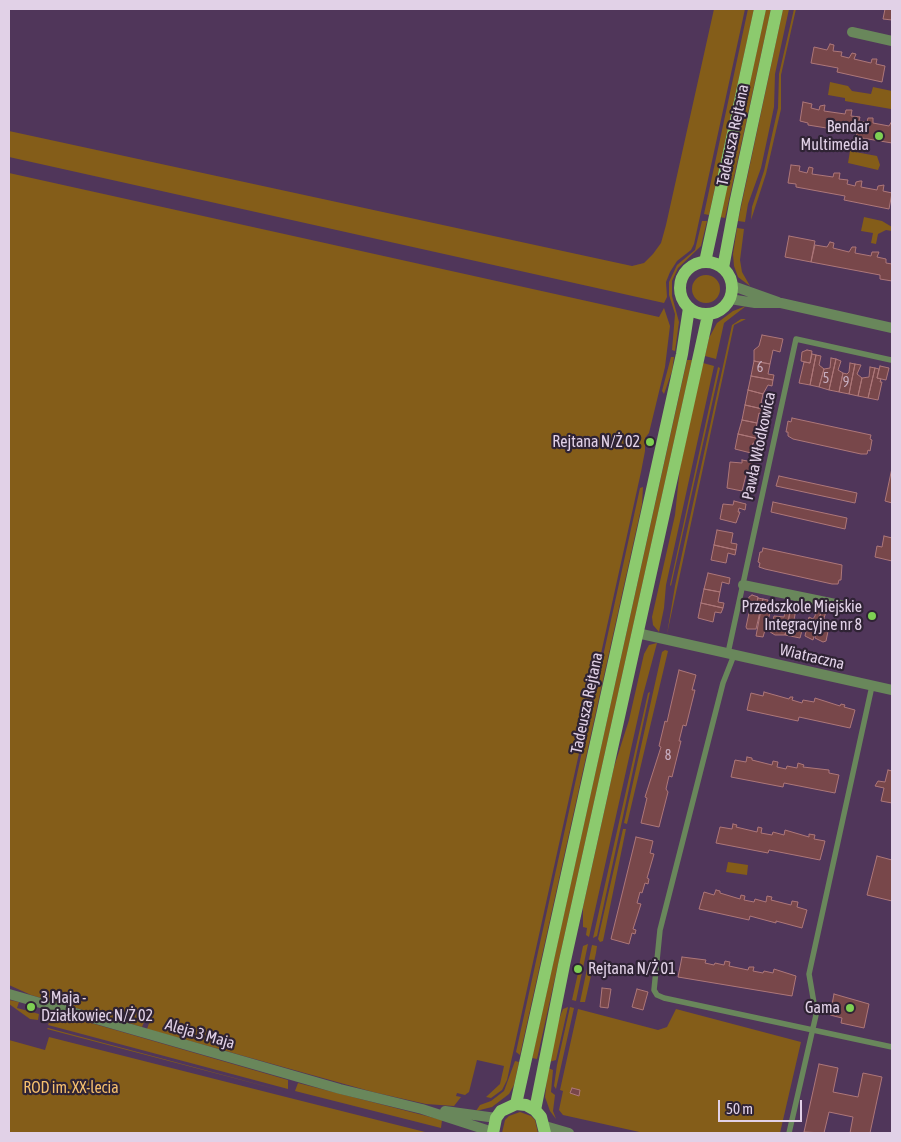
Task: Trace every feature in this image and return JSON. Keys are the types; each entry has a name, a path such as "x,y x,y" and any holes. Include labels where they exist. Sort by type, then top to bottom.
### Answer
{"main road":[{"name":"Tadeusza Rejtana","path":"705,262 760,9"},
{"name":"Tadeusza Rejtana","path":"723,268 777,9"},
{"path":"705,262 715,263 723,268 733,286 730,299 717,312 708,315 698,314 689,308 682,300 679,290 686,270 694,264 705,262"},
{"name":"Tadeusza Rejtana","path":"516,1104 682,354 689,308"},
{"name":"Tadeusza Rejtana","path":"535,1110 552,1018 708,315"},
{"path":"493,1133 496,1118 508,1106 516,1104 526,1105 535,1110 541,1117 545,1130"}],"street":[{"path":"852,32 892,40"},
{"path":"733,286 782,303 892,328"},
{"path":"730,299 755,303 782,303"},
{"path":"743,585 850,607"},
{"name":"Wiatraczna","path":"637,633 892,690"},
{"name":"Aleja 3 Maja","path":"9,994 384,1101 422,1109"},
{"path":"422,1109 496,1118"},
{"path":"422,1109 493,1133"},
{"path":"545,1130 569,1133"}],"lane":[{"name":"Pawła Włodkowica","path":"813,1030 658,996 654,990 660,930 731,654 743,585 796,339 891,360"},
{"path":"789,1133 813,1030 816,1009 809,974 872,686"},
{"path":"813,1030 892,1047"}],"green space":[{"path":"714,9 745,9 694,244 691,250 677,261 670,272 666,282 667,297 664,303 9,157 9,131 632,266 644,263 661,243"},
{"path":"748,9 754,9 709,215 704,214"},
{"path":"766,9 771,9 725,218 720,217"},
{"path":"783,9 789,9 775,74 774,107 761,168 748,204 745,222 738,221"},
{"path":"794,9 796,9 781,75 781,109 766,174 751,220 752,207 764,171 778,108 779,74"},
{"path":"830,82 848,86 852,91 871,94 873,87 892,91 891,109 845,101 845,98 828,95"},
{"path":"850,151 877,156 880,165 878,170 848,163"},
{"path":"9,173 659,317 664,308 670,326 665,367 649,433 645,438 645,451 641,472 507,1080 502,1090 491,1098 486,1097 500,1084 504,1066 477,1060 469,1092 465,1095 457,1093 456,1096 461,1097 454,1106 426,1104 373,1092 147,1029 153,1012 149,1010 142,1027 31,995 9,985"},
{"path":"864,217 882,221 892,227 892,231 886,230 878,234 876,244 871,243 873,233 861,231"},
{"path":"702,221 707,221 701,246 678,268 672,281 672,296 679,322 675,351 672,350 675,314 669,295 669,282 677,265 695,250"},
{"path":"737,228 744,229 740,260 742,272 750,286 738,277 734,266 733,254"},
{"path":"706,275 716,279 720,289 716,299 706,303 696,299 692,289 696,279"},
{"path":"746,306 724,323 716,359 705,356 709,338 717,323 733,311"},
{"path":"741,319 746,319 734,325 667,634 675,586 732,325"},
{"path":"671,357 674,357 672,371 664,394 662,391"},
{"path":"687,360 692,360 537,1059 532,1058"},
{"path":"703,363 714,366 666,585 659,632 653,625 652,617 675,515 680,467"},
{"path":"718,367 720,368 671,586 670,585"},
{"path":"643,487 642,504 520,1055 516,1052 640,488"},
{"path":"657,643 643,695 589,937 586,935 587,928 583,927 583,907 614,767 629,720 644,654 649,645"},
{"path":"668,651 627,824 624,823 662,652"},
{"path":"650,692 597,936 593,938 648,693"},
{"path":"623,829 626,829 603,941 600,942 598,939"},
{"path":"728,862 748,865 747,875 726,872"},
{"path":"588,944 576,1001 572,1000 578,973 581,974 583,966 579,966 583,946"},
{"path":"592,945 597,946 596,953 585,1002 580,1002"},
{"path":"9,1000 19,1002 17,1008 39,1014 38,1020 30,1019 9,1004"},
{"path":"568,1007 556,1060 549,1062 556,1027 563,1009"},
{"path":"570,1007 574,1008 556,1089 554,1086 557,1065"},
{"path":"578,1009 658,1030 667,1027 676,1009 801,1042 780,1133 644,1133 563,1115 559,1110 563,1091 560,1090"},
{"path":"53,1012 288,1080 288,1089 48,1025"},
{"path":"48,1028 287,1092 47,1029"},
{"name":"ROD im. XX-lecia","path":"49,1037 429,1133 9,1133 9,1040 45,1050"},
{"path":"515,1061 519,1062 514,1085 509,1094 492,1107 476,1111 480,1105 491,1101 504,1091"},
{"path":"548,1068 553,1070 551,1092 555,1095 553,1111 556,1119 550,1111 545,1097"},
{"path":"298,1083 442,1120 441,1128 295,1091"},
{"path":"520,1112 531,1116 535,1120 538,1133 502,1133 505,1120 509,1116"}],"building":[{"path":"885,9 892,9 892,20 883,19"},
{"path":"830,44 834,45 833,51 842,52 841,56 849,58 852,53 856,54 854,59 871,63 872,59 877,59 876,64 885,66 882,82 837,72 838,68 811,63 814,47 827,50"},
{"path":"803,102 812,104 811,108 819,110 820,106 825,105 824,111 845,114 846,110 852,110 851,116 860,117 859,121 867,122 868,118 873,118 873,123 889,126 892,121 892,143 856,137 857,133 808,125 808,123 800,121"},
{"path":"791,165 800,166 799,171 807,173 809,167 813,168 812,174 833,177 834,173 840,173 839,179 848,180 847,184 855,186 856,182 860,181 862,181 861,187 877,190 878,186 884,185 883,191 892,193 889,209 844,200 845,196 796,187 796,184 788,183"},
{"path":"789,236 815,241 811,262 785,257"},
{"path":"830,242 834,243 833,248 849,252 852,247 856,247 855,253 871,256 872,252 879,252 877,257 886,259 886,263 892,264 892,281 880,279 880,275 811,262 815,245 827,247"},
{"path":"762,335 783,339 780,352 773,350 770,364 754,361 754,350 759,346"},
{"path":"812,351 810,363 801,361 802,352"},
{"path":"812,354 816,355 810,385 799,383 804,362 810,363"},
{"path":"816,355 821,356 819,365 824,369 819,387 810,385"},
{"path":"831,358 836,359 829,390 819,387 824,369 830,368"},
{"path":"836,359 841,361 838,370 843,373 839,392 829,390"},
{"path":"754,361 770,364 768,374 774,375 773,380 751,376"},
{"path":"850,363 855,364 849,394 839,392 843,373 847,374 849,372"},
{"path":"855,364 861,365 857,374 862,378 858,396 849,394"},
{"path":"880,366 889,368 886,380 877,378"},
{"path":"870,367 875,368 868,398 858,396 862,378 869,377"},
{"path":"875,368 879,369 877,378 881,379 880,382 882,382 878,400 868,398"},
{"path":"751,376 773,380 772,386 768,385 763,394 748,390"},
{"path":"748,390 763,394 761,403 768,405 767,410 745,405"},
{"path":"745,405 767,410 765,415 759,413 757,423 742,420"},
{"path":"792,418 871,435 870,451 868,450 867,454 861,454 793,439 786,432 788,421 791,422"},
{"path":"742,420 757,423 755,432 761,434 760,439 738,434"},
{"path":"738,434 760,439 759,444 753,443 751,453 735,449"},
{"path":"742,460 753,462 751,472 747,471 742,491 727,488 730,462 742,463"},
{"path":"892,468 892,503 885,501"},
{"path":"779,476 857,493 855,503 776,486"},
{"path":"734,501 746,504 745,510 739,508 738,512 740,512 736,523 720,519 723,504 733,505"},
{"path":"773,502 847,518 845,529 771,512"},
{"path":"717,530 733,533 731,543 737,544 736,550 714,545"},
{"path":"884,536 892,538 892,561 875,557 877,546 882,547"},
{"path":"714,545 736,550 735,555 728,553 726,563 711,560"},
{"path":"763,548 842,565 841,580 839,580 838,584 832,584 759,567 760,552 762,552"},
{"path":"708,573 730,578 729,584 722,582 720,592 704,589"},
{"path":"704,589 720,592 718,602 724,603 723,608 701,603"},
{"path":"752,595 758,597 756,607 753,609 747,605 749,597"},
{"path":"758,598 763,599 756,629 747,629 750,608 756,607"},
{"path":"763,599 768,600 765,609 770,613 763,637 756,636"},
{"path":"701,603 723,608 721,613 715,612 713,622 698,618"},
{"path":"786,607 791,608 785,635 775,635 770,632 774,616 784,617"},
{"path":"817,607 822,608 813,640 805,636 809,617 813,619"},
{"path":"791,608 796,609 794,620 804,623 800,638 785,635"},
{"path":"822,608 827,609 825,621 830,622 826,641 823,642 815,638"},
{"path":"679,670 696,675 692,690 695,690 686,726 683,725 672,777 669,776 666,789 668,792 659,827 641,823 647,798 645,797 661,747 659,746 665,721 667,722"},
{"path":"764,692 789,699 793,697 792,700 802,703 803,700 814,702 815,698 840,706 841,704 845,705 844,707 855,710 850,728 799,717 798,721 747,710 751,693 763,696"},
{"path":"747,757 772,765 773,761 778,762 777,767 786,769 787,766 797,768 798,763 804,765 803,767 829,770 829,773 839,775 835,793 784,783 783,787 731,777 735,760 746,762"},
{"path":"888,770 892,771 892,803 881,801 884,788 875,786 878,781 885,782"},
{"path":"733,824 737,825 736,827 757,832 758,827 762,828 761,833 772,835 773,832 784,835 785,830 809,837 809,834 815,835 814,839 825,841 820,860 769,850 768,853 716,843 720,827 732,829"},
{"path":"636,837 653,841 650,853 654,854 647,878 649,879 648,884 645,883 642,893 640,892 637,903 641,904 633,929 636,930 635,934 632,933 629,944 611,939"},
{"path":"877,856 892,860 892,901 867,895"},
{"path":"716,890 740,899 741,895 745,896 744,900 754,902 755,899 766,902 767,896 772,897 771,900 791,905 792,901 798,902 797,907 807,910 802,928 750,916 749,920 699,909 704,892 714,895"},
{"path":"682,957 706,960 705,963 714,965 715,963 724,965 725,961 730,962 729,966 748,970 749,967 754,967 753,971 763,973 764,971 773,973 774,969 796,976 792,996 678,977"},
{"path":"602,988 611,989 608,1008 600,1007"},
{"path":"637,989 648,992 643,1010 632,1007"},
{"name":"Gama","path":"834,994 869,1004 864,1028 841,1023 842,1018 830,1015"},
{"path":"819,1064 838,1068 833,1092 858,1097 863,1073 882,1077 870,1133 850,1133 853,1117 829,1112 824,1133 804,1132"},
{"path":"572,1088 580,1090 579,1096 570,1093"}],"place":[{"name":"Bendar Multimedia","path":"879,136"},
{"name":"Rejtana N/Ż 02","path":"650,442"},
{"name":"Przedszkole Miejskie Integracyjne nr 8","path":"872,616"},
{"name":"Rejtana N/Ż 01","path":"578,969"},
{"name":"3 Maja - Działkowiec N/Ż 02","path":"31,1007"},
{"name":"Gama","path":"850,1008"}]}
